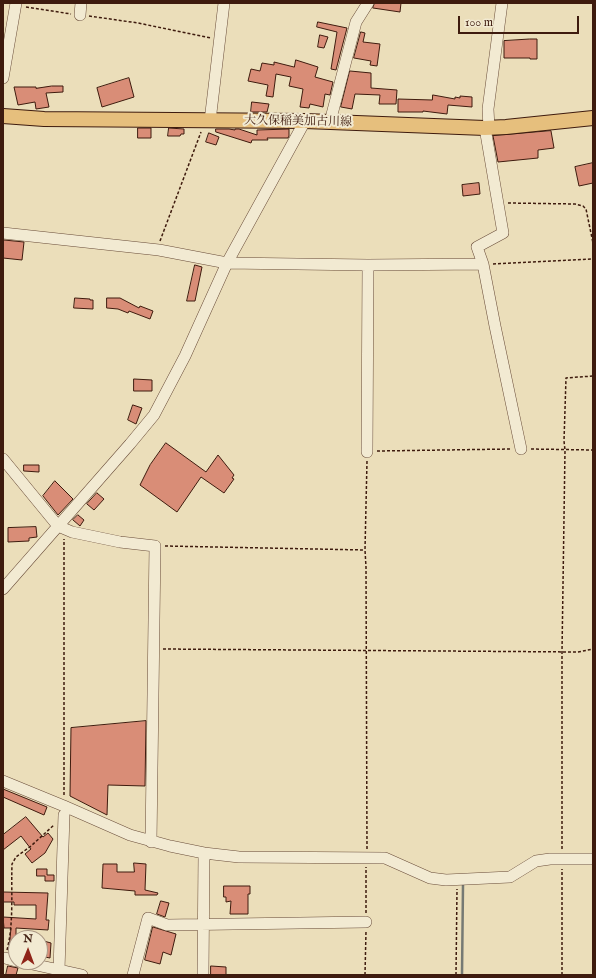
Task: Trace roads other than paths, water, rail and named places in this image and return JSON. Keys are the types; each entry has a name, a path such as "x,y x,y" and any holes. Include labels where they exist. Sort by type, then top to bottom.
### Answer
{"main road":[{"name":"大久保稲美加古川線","path":"3,116 44,119 305,121 487,128 593,118"}],"street":[{"path":"80,15 82,3"},
{"path":"206,120 220,39 224,3"},
{"path":"330,122 356,22 368,3"},
{"path":"502,3 488,109 487,128 497,202 503,233 477,247 483,264 521,449"},
{"path":"3,78 16,4"},
{"path":"3,589 61,527 154,415 185,356 227,263 305,121"},
{"path":"3,233 159,250 227,263 368,265 483,264"},
{"path":"367,452 368,265"},
{"path":"3,459 61,527 72,532 120,542 155,546 151,842"},
{"path":"3,781 64,810 130,835 151,842 204,853 239,857 384,858 430,878 457,879 510,877 536,861 562,858 593,859"},
{"path":"59,970 64,810"},
{"path":"203,975 204,853"},
{"path":"133,975 148,918 167,925 366,922"},
{"path":"48,968 82,975"}],"waterway":[{"path":"462,975 463,885"}]}
